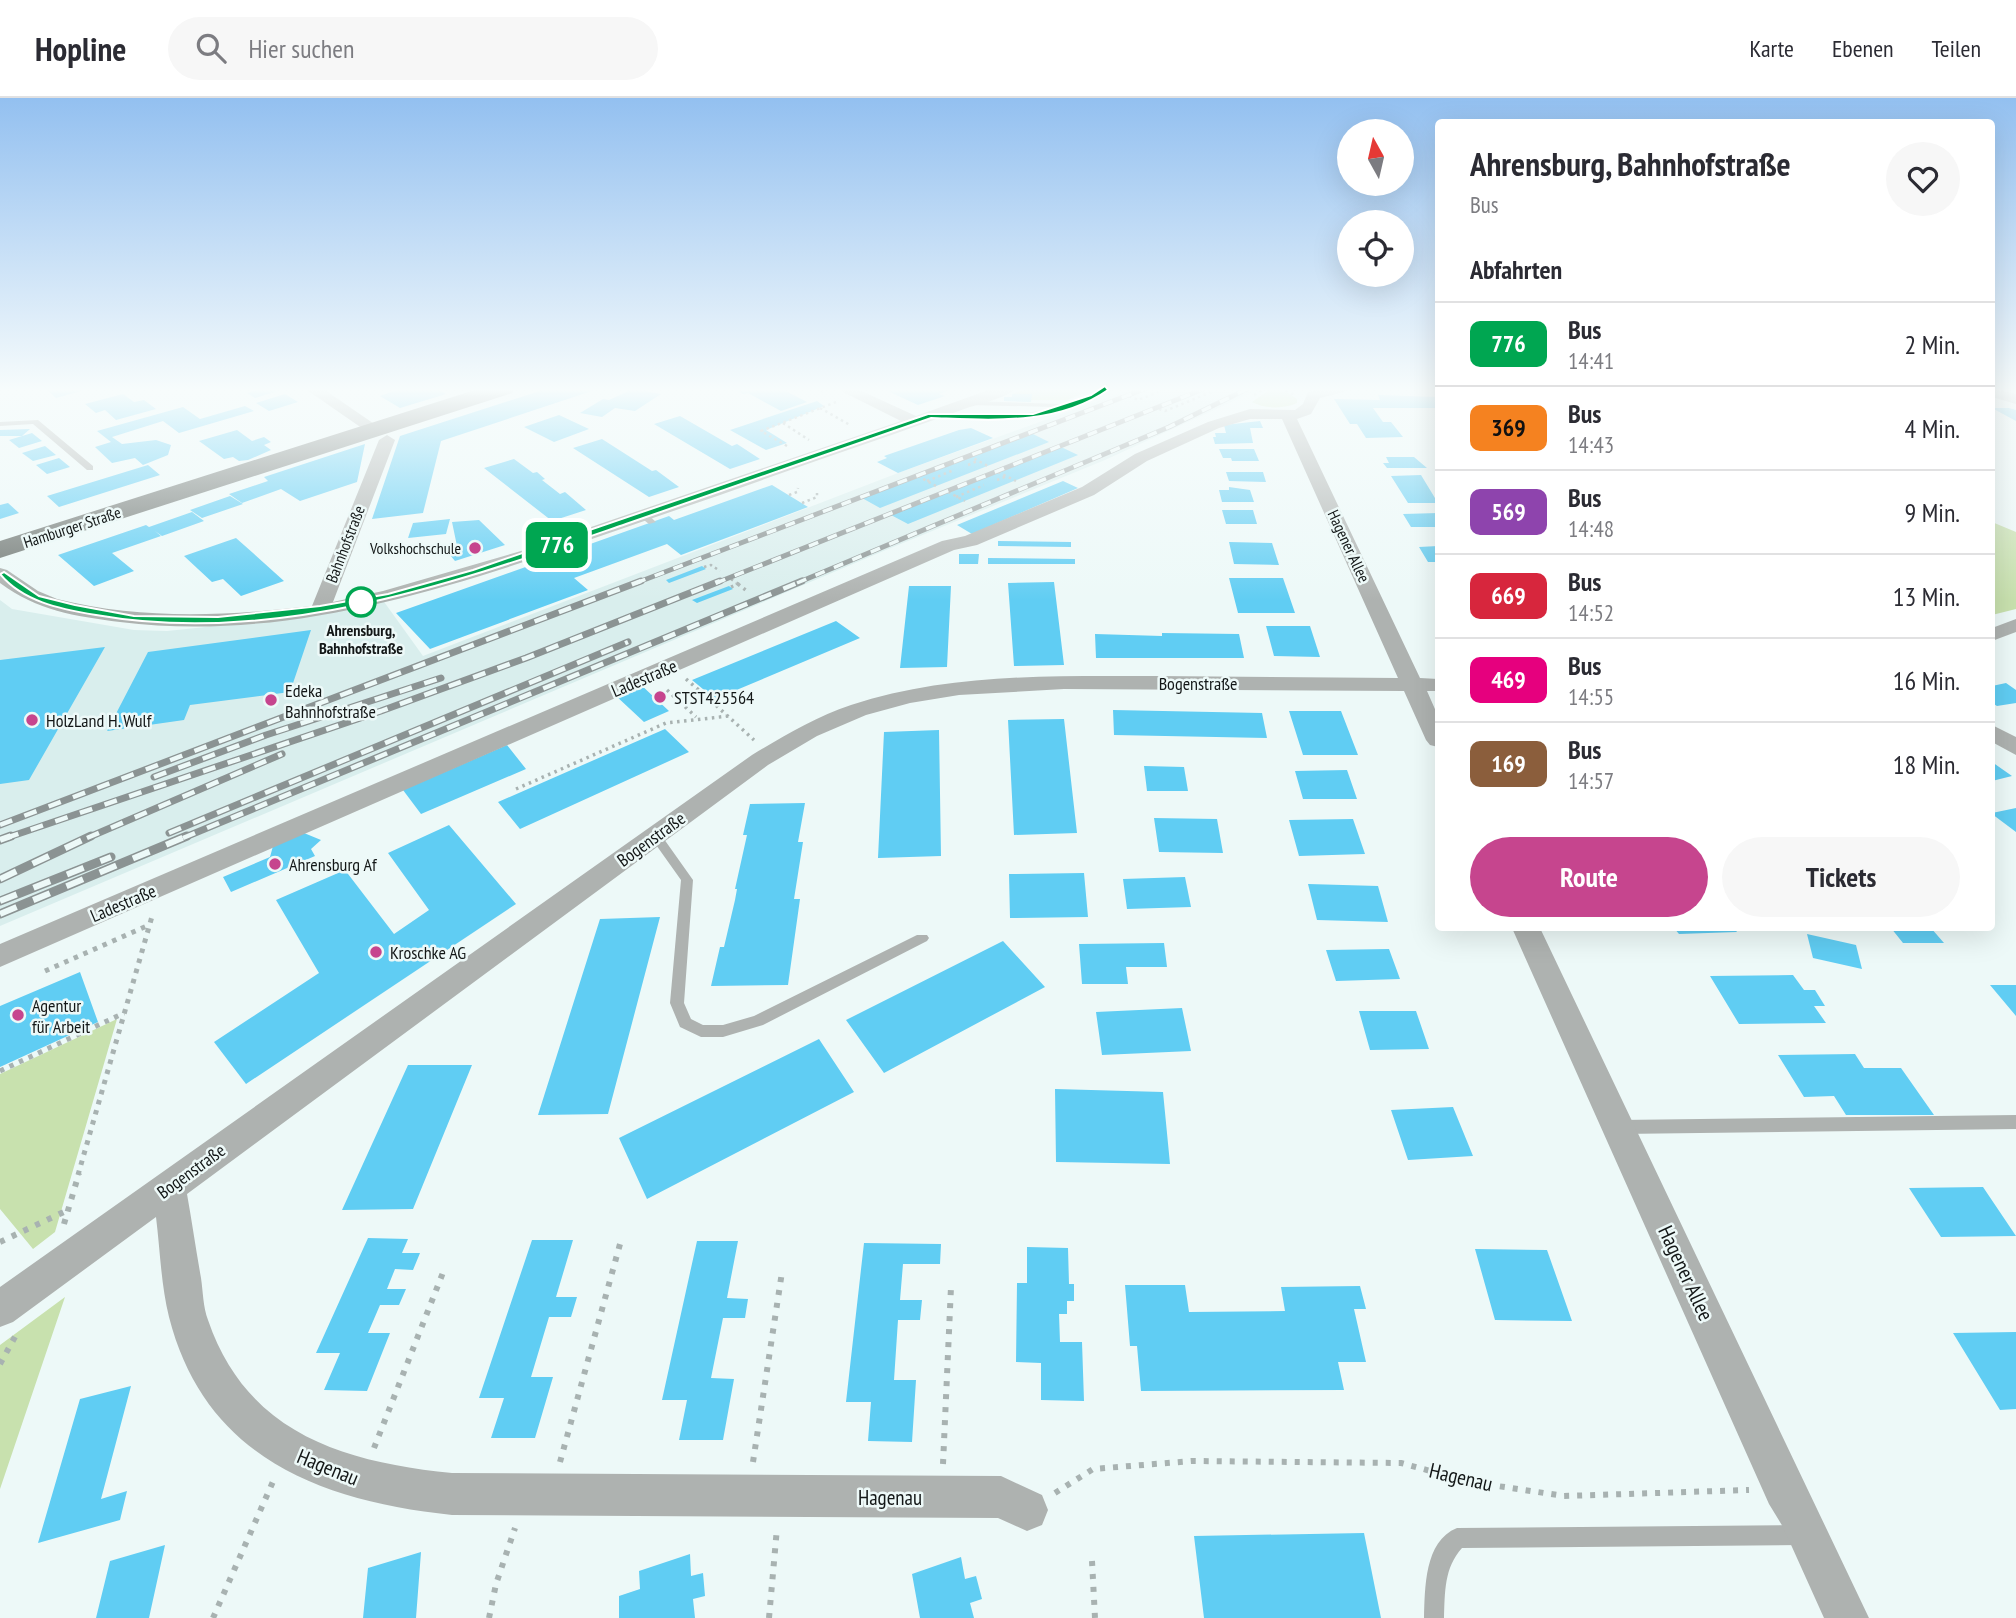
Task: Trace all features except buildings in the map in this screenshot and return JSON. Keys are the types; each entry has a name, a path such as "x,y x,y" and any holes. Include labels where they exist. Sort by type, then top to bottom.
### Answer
{"main road":[{"name":"Hamburger Straße","path":"0,550 302,459"}],"street":[{"name":"Bahnhofstraße","path":"320,610 373,459"},
{"name":"Bahnhofstraße","path":"0,574 35,598 134,619 218,620 320,610 389,596 477,572 647,519 812,459"},
{"name":"Ladestraße","path":"0,956 949,545 970,541 1088,491 1101,479 1140,459"},
{"name":"Hagener Allee","path":"1310,459 1425,684 1435,727"},
{"path":"1995,634 2016,625"},
{"name":"Bogenstraße","path":"0,1309 769,754 805,732 855,710 908,695 962,686 1018,683 1425,684"},
{"path":"1995,734 2016,748"},
{"name":"Hagener Allee","path":"1527,931 1784,1489 1809,1535 1847,1618"},
{"name":"Hagenau","path":"169,1187 188,1317 213,1376 240,1412 287,1450 318,1466 357,1480 423,1492 1001,1497 1027,1510"}],"lane":[{"path":"79,459 90,468"},
{"path":"655,835 687,880 677,1003 685,1023 701,1031 723,1031 758,1021 922,938"},
{"path":"1619,1127 2016,1122"},
{"path":"1434,1618 1436,1575 1443,1551 1457,1538 1809,1535"}],"path":[{"path":"974,459 988,466"},
{"path":"968,465 978,461"},
{"path":"927,481 954,470"},
{"path":"999,472 1016,481"},
{"path":"918,476 936,486"},
{"path":"997,480 1007,476"},
{"path":"956,497 984,485"},
{"path":"789,495 797,492 798,488"},
{"path":"948,492 965,502"},
{"path":"802,503 817,497 817,493"},
{"path":"702,559 720,572"},
{"path":"704,567 711,565"},
{"path":"731,579 747,591"},
{"path":"731,587 738,584"},
{"path":"651,675 697,718"},
{"path":"685,679 769,754"},
{"path":"679,701 709,699"},
{"path":"516,789 666,723 729,716"},
{"path":"48,1274 149,925 163,886"},
{"path":"45,971 149,925"},
{"path":"0,1071 125,1012"},
{"path":"0,1242 68,1210"},
{"path":"489,1618 496,1584 539,1494 620,1244"},
{"path":"357,1480 375,1446 444,1270"},
{"path":"769,1618 764,1496 782,1272"},
{"path":"941,1497 951,1287"},
{"path":"213,1618 287,1450"},
{"name":"Hagenau","path":"1027,1510 1093,1469 1192,1461 1401,1463 1471,1482 1564,1496 1784,1489"},
{"path":"1092,1560 1096,1618"}],"shaded area":[{"path":"937,459 1107,459 881,552 0,926 0,600 12,609 134,630 167,631 272,620 377,592 423,656"}],"green space":[{"path":"1995,523 2016,532 2016,609 1995,614"},
{"path":"117,1019 55,1232 33,1249 0,1209 0,1074"},
{"path":"65,1297 0,1489 0,1345"}],"railway":[{"path":"636,583 961,459"},
{"path":"716,583 1028,459"},
{"path":"797,583 1093,459"},
{"path":"0,825 641,581"},
{"path":"6,838 381,711 526,658 720,581"},
{"path":"183,838 802,581"},
{"path":"169,833 628,642"},
{"path":"154,777 266,735 441,678"},
{"path":"87,838 282,754"},
{"path":"0,840 11,836"},
{"path":"0,879 91,836"},
{"path":"0,914 187,836"},
{"path":"0,901 111,857"}],"bus line":[{"name":"776","path":"0,574 35,598 134,619 218,620 320,610 389,596 477,572 806,459"}],"place":[{"name":"Volkshochschule","path":"475,548"},
{"name":"Ahrensburg, Bahnhofstraße","path":"361,602"},
{"name":"STST425564","path":"660,697"},
{"name":"Edeka Bahnhofstraße","path":"271,700"},
{"name":"HolzLand H. Wulf","path":"32,720"},
{"name":"Ahrensburg Af","path":"275,864"},
{"name":"Kroschke AG","path":"376,952"},
{"name":"Agentur für Arbeit","path":"18,1015"}]}
